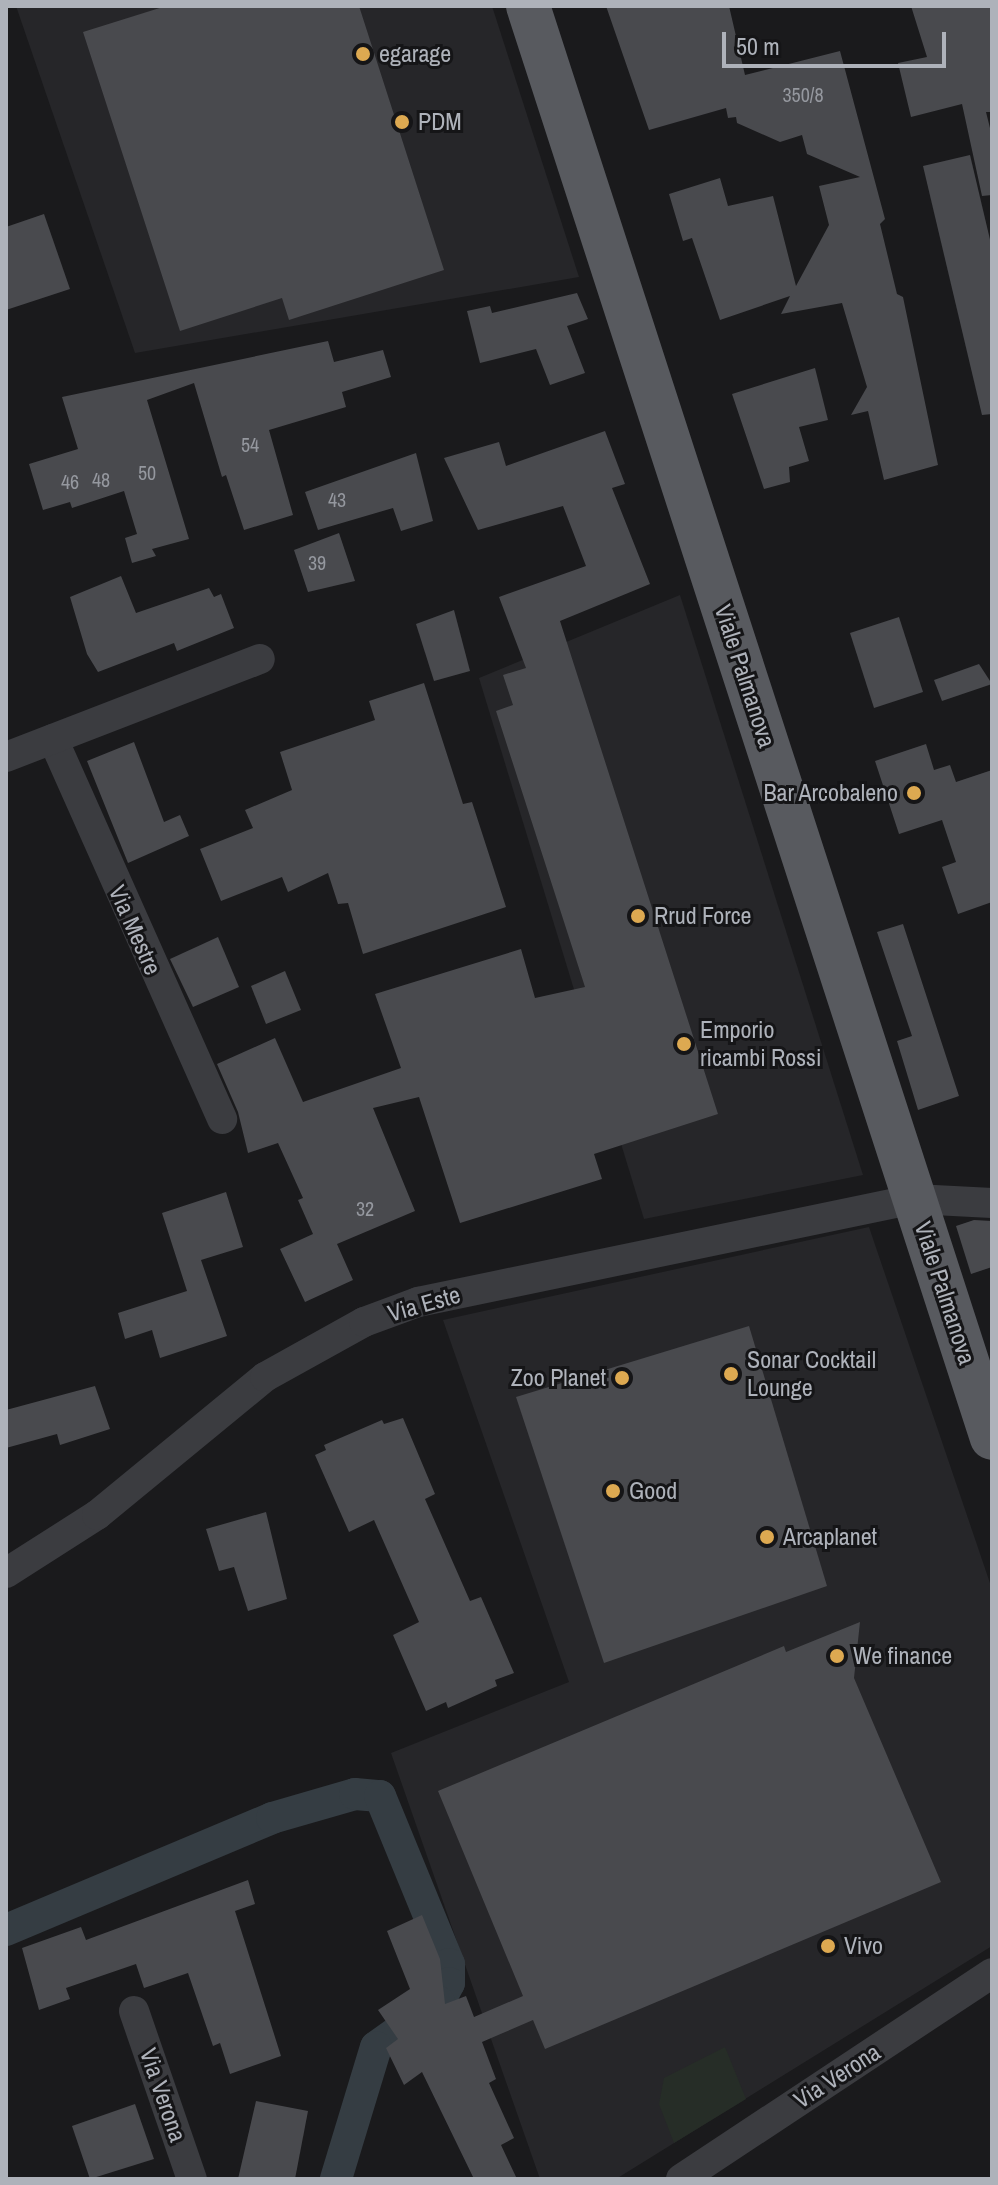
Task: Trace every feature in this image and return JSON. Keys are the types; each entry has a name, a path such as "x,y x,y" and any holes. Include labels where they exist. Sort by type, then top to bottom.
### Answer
{"main road":[{"name":"Viale Palmanova","path":"528,6 992,1438"}],"street":[{"path":"6,757 260,659"},
{"name":"Via Mestre","path":"53,739 222,1119"},
{"name":"Via Este","path":"6,1573 97,1515 265,1377 364,1322 418,1302 915,1199 992,1203"},
{"name":"Via Verona","path":"681,2179 992,1973"},
{"name":"Via Verona","path":"134,2011 192,2179"}],"shaded area":[{"path":"16,6 492,6 579,277 135,353"},
{"path":"680,595 863,1175 644,1219 479,678"},
{"path":"869,1227 992,1589 992,1946 616,2179 540,2179 391,1753 569,1682 443,1320"},
{"path":"725,2047 746,2099 674,2143 659,2104 664,2078"}],"building":[{"path":"166,6 359,6 444,270 289,320 282,298 180,331 83,32"},
{"path":"606,6 729,6 745,75 840,51 885,219 880,224 897,294 903,297 938,465 884,480 868,411 851,415 867,387 842,303 781,314 790,296 720,320 692,238 683,241 669,194 720,178 728,206 773,196 796,286 829,225 819,186 860,177 807,154 802,135 780,142 737,123 736,117 728,118 726,108 649,130"},
{"path":"911,6 992,6 992,112 986,112 992,136 992,195 982,196 962,104 911,117 898,63 927,57"},
{"path":"970,155 992,248 992,414 982,415 923,166"},
{"path":"44,214 70,289 6,310 6,227"},
{"path":"577,293 588,319 567,326 585,373 550,385 536,349 480,363 467,311 490,306 492,313"},
{"path":"328,341 334,362 383,350 391,377 342,392 346,407 269,430 293,515 244,530 226,475 222,477 194,383 147,400 189,539 152,549 156,556 132,563 125,538 137,534 124,491 72,508 70,502 43,510 29,464 78,449 62,397"},
{"path":"815,368 828,420 799,427 809,461 789,467 790,482 764,489 732,394"},
{"path":"605,431 625,484 612,488 650,584 560,621 718,1114 594,1154 602,1179 460,1223 419,1097 373,1108 415,1211 337,1244 353,1280 305,1302 280,1249 313,1234 298,1200 303,1198 278,1143 248,1153 238,1112 217,1064 275,1038 303,1102 401,1068 375,994 521,949 535,998 585,987 496,711 513,705 503,675 526,668 499,597 586,566 563,506 478,530 444,458 499,442 506,466"},
{"path":"416,453 433,521 401,531 393,508 318,530 305,492"},
{"path":"339,533 355,581 308,592 294,550"},
{"path":"121,576 136,613 209,588 214,597 221,594 234,628 177,651 174,643 98,672 87,654 70,597"},
{"path":"454,610 470,671 434,681 416,624"},
{"path":"899,617 923,692 874,708 850,633"},
{"path":"979,664 992,684 942,701 934,680"},
{"path":"424,683 463,804 472,802 506,907 363,954 348,903 338,904 328,873 288,892 282,877 221,901 200,849 253,828 245,810 292,790 280,752 375,720 369,701"},
{"path":"134,742 164,822 180,815 189,836 128,863 87,761"},
{"path":"926,744 934,770 950,765 956,782 992,770 992,902 958,914 942,867 956,862 942,820 899,834 875,761"},
{"path":"903,924 959,1096 918,1110 897,1041 912,1036 877,932"},
{"path":"218,937 239,987 193,1007 170,959"},
{"path":"285,971 301,1010 266,1024 251,986"},
{"path":"226,1192 243,1247 201,1260 227,1336 160,1358 152,1330 125,1339 118,1313 187,1291 162,1213"},
{"path":"974,1220 992,1221 992,1267 971,1274 956,1226"},
{"path":"749,1326 827,1586 604,1663 516,1397"},
{"path":"95,1386 110,1429 60,1445 57,1434 6,1448 6,1410"},
{"path":"403,1418 435,1494 425,1499 470,1601 481,1597 514,1673 495,1680 497,1686 448,1708 446,1702 426,1711 393,1635 419,1622 374,1520 349,1532 315,1455 326,1450 324,1445 382,1420 384,1424"},
{"path":"266,1512 287,1599 248,1611 234,1567 219,1571 206,1529"},
{"path":"860,1622 854,1678 941,1882 545,2049 533,2020 482,2042 496,2079 489,2083 514,2138 501,2145 517,2179 474,2179 422,2072 404,2085 386,2048 398,2039 378,2010 410,1989 387,1931 422,1915 440,1959 445,2004 466,1996 474,2017 523,1996 438,1791 784,1646 786,1652"},
{"path":"248,1880 255,1904 235,1911 281,2056 230,2074 220,2043 213,2046 188,1973 144,1988 136,1964 66,1988 70,1999 39,2010 22,1948 81,1927 86,1940"},
{"path":"256,2101 308,2111 295,2179 238,2179"},
{"path":"135,2104 154,2159 90,2179 72,2126"}],"waterway":[{"path":"6,1930 272,1818 355,1794 380,1796 449,1964 449,1983 439,2002 376,2047 336,2179"}],"place":[{"name":"egarage","path":"363,54"},
{"name":"PDM","path":"402,122"},
{"name":"Bar Arcobaleno","path":"914,793"},
{"name":"Rrud Force","path":"638,916"},
{"name":"Emporio ricambi Rossi","path":"684,1044"},
{"name":"Sonar Cocktail Lounge","path":"731,1374"},
{"name":"Zoo Planet","path":"622,1378"},
{"name":"Good","path":"613,1491"},
{"name":"Arcaplanet","path":"767,1537"},
{"name":"We finance","path":"837,1656"},
{"name":"Vivo","path":"828,1946"}]}
